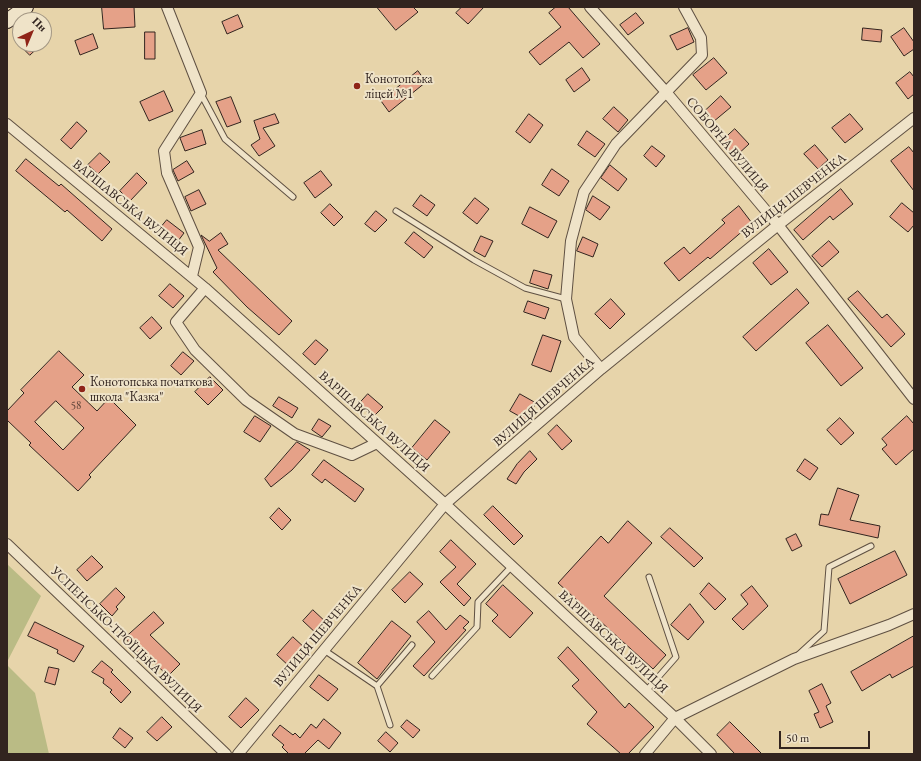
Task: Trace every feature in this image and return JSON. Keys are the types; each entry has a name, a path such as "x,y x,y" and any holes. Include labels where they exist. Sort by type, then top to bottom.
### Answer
{"main road":[{"path":"7,21 26,7"}],"street":[{"path":"167,7 201,93 164,151 167,173 199,247 192,276"},
{"name":"СОБОРНА ВУЛИЦЯ","path":"590,7 666,92 778,226 914,398"},
{"path":"601,369 574,337 566,299 571,241 584,192 616,144 702,55 701,38 684,7"},
{"name":"ВУЛИЦЯ ШЕВЧЕНКА","path":"238,754 446,504 601,369 914,118"},
{"name":"ВАРШАВСЬКА ВУЛИЦЯ","path":"7,124 192,276 446,504 675,718 711,754"},
{"path":"205,288 176,322 195,350 246,400 295,434 352,455 377,443"},
{"name":"УСПЕНСЬКО-ТРОЇЦЬКА ВУЛИЦЯ","path":"7,544 226,754"},
{"path":"645,754 675,718 794,659 889,625 914,614"}],"lane":[{"path":"201,93 226,139 293,197"},
{"path":"396,211 474,260 526,288 566,299"},
{"path":"794,659 824,631 829,568 871,546"},
{"path":"432,676 477,627 478,602 512,566"},
{"path":"646,691 676,657 649,577"},
{"path":"377,686 412,644"},
{"path":"324,650 377,686 390,725"}],"green space":[{"path":"7,564 41,596 7,662"},
{"path":"7,665 35,693 49,754 7,754"}],"building":[{"path":"102,7 134,7 135,27 104,29"},
{"path":"377,7 413,7 418,12 396,30"},
{"path":"462,7 484,7 468,24 456,13"},
{"path":"556,7 568,7 600,44 583,58 569,42 540,65 529,52 561,27 549,13"},
{"path":"636,13 644,23 628,35 620,25"},
{"path":"238,15 243,27 227,34 222,22"},
{"path":"688,28 694,42 677,50 670,36"},
{"path":"863,28 882,30 881,42 862,40"},
{"path":"904,28 914,42 914,49 904,56 891,37"},
{"path":"145,32 155,32 155,59 145,59"},
{"path":"93,34 98,48 80,55 75,41"},
{"path":"714,58 727,73 706,90 693,75"},
{"path":"582,68 590,80 574,92 566,80"},
{"path":"418,71 426,82 389,112 381,101"},
{"path":"910,72 914,77 914,94 908,99 896,83"},
{"path":"164,91 173,111 149,121 140,102"},
{"path":"721,96 731,107 713,122 704,112"},
{"path":"231,97 241,122 227,127 216,102"},
{"path":"614,107 628,120 618,132 603,119"},
{"path":"275,114 279,123 263,128 275,146 259,156 251,145 260,139 254,121"},
{"path":"529,114 543,125 530,143 516,132"},
{"path":"850,114 863,129 845,143 832,128"},
{"path":"77,122 87,131 71,149 61,140"},
{"path":"735,129 749,144 735,157 721,142"},
{"path":"202,130 206,144 185,151 180,138"},
{"path":"587,131 605,144 595,157 578,145"},
{"path":"815,145 828,160 818,169 804,154"},
{"path":"652,146 665,156 656,167 644,156"},
{"path":"909,147 914,153 914,191 891,161"},
{"path":"100,153 110,162 98,174 88,165"},
{"path":"26,159 59,186 61,184 112,229 102,241 67,210 65,212 16,171"},
{"path":"187,161 194,172 178,181 173,170"},
{"path":"610,165 627,179 618,191 601,178"},
{"path":"552,169 569,181 559,196 542,185"},
{"path":"321,171 332,185 315,198 304,183"},
{"path":"137,173 147,183 130,201 120,191"},
{"path":"841,189 853,204 833,220 830,216 803,240 794,230"},
{"path":"199,190 206,204 191,211 185,197"},
{"path":"421,195 435,205 427,216 413,206"},
{"path":"593,196 610,207 600,220 586,210"},
{"path":"475,198 489,209 477,224 463,213"},
{"path":"902,203 914,213 914,225 908,232 890,217"},
{"path":"330,204 343,217 334,226 321,213"},
{"path":"739,206 752,223 710,259 708,257 679,281 664,263 684,247 690,254 725,223 722,220"},
{"path":"530,207 557,221 548,238 522,224"},
{"path":"376,211 387,220 375,232 365,224"},
{"path":"167,220 184,233 175,245 158,231"},
{"path":"414,232 433,247 424,258 405,243"},
{"path":"221,233 228,244 218,250 292,321 279,335 247,307 213,272 217,268 201,235 209,241"},
{"path":"481,236 493,241 485,257 474,251"},
{"path":"583,237 598,244 593,257 577,251"},
{"path":"829,241 839,252 822,267 812,256"},
{"path":"769,249 788,272 771,285 753,263"},
{"path":"534,270 552,275 548,289 530,283"},
{"path":"170,284 184,296 173,308 159,296"},
{"path":"797,289 809,303 756,351 743,337"},
{"path":"858,291 882,318 887,314 905,334 891,347 848,299"},
{"path":"611,299 625,314 610,329 595,314"},
{"path":"528,301 549,308 545,319 524,312"},
{"path":"152,317 162,328 150,339 140,328"},
{"path":"828,325 863,368 841,386 806,343"},
{"path":"543,335 561,341 551,372 532,365"},
{"path":"316,340 328,350 315,365 303,354"},
{"path":"59,351 84,375 72,387 97,411 109,398 136,425 89,475 91,477 78,491 29,445 31,443 7,420 7,411 24,393 21,390","holes":["56,401 84,428 63,450 35,422"]},
{"path":"183,352 194,361 181,375 171,366"},
{"path":"210,377 223,390 208,405 195,392"},
{"path":"368,394 383,407 373,417 359,404"},
{"path":"520,394 536,403 526,420 510,411"},
{"path":"279,397 298,408 292,418 273,406"},
{"path":"255,416 271,426 260,442 244,432"},
{"path":"907,416 914,424 914,449 896,465 882,449 887,445 882,439"},
{"path":"840,418 854,433 841,445 827,430"},
{"path":"319,419 331,426 322,437 312,430"},
{"path":"435,420 450,432 427,460 412,448"},
{"path":"557,425 572,441 562,450 548,434"},
{"path":"297,442 310,450 292,470 271,487 265,479"},
{"path":"530,451 537,459 524,472 516,484 507,479 517,464"},
{"path":"805,459 818,468 810,480 797,471"},
{"path":"324,460 364,489 355,502 325,479 322,483 312,475"},
{"path":"838,488 859,495 850,520 880,526 878,538 819,525 821,514 828,515"},
{"path":"493,506 523,536 514,545 484,515"},
{"path":"279,508 291,520 282,530 270,518"},
{"path":"628,521 652,543 604,596 666,655 653,669 558,583 601,536 608,543"},
{"path":"670,528 703,558 694,567 661,537"},
{"path":"796,534 802,546 792,551 786,539"},
{"path":"451,540 476,564 457,584 471,598 464,606 440,582 456,567 440,552"},
{"path":"895,551 907,575 850,604 838,579"},
{"path":"92,556 103,567 87,581 77,570"},
{"path":"410,572 423,584 405,603 392,590"},
{"path":"709,583 726,599 715,610 700,594"},
{"path":"503,585 533,613 510,638 492,621 498,615 486,604"},
{"path":"752,586 768,606 743,630 732,619 748,604 741,595"},
{"path":"116,588 125,597 116,607 118,609 112,616 100,604"},
{"path":"690,604 704,622 688,640 671,625"},
{"path":"313,610 328,624 318,635 303,621"},
{"path":"429,611 446,630 460,615 469,622 463,628 466,630 424,676 413,666 435,642 417,622"},
{"path":"154,612 164,623 150,635 180,664 168,676 142,651 139,654 125,638"},
{"path":"392,621 411,636 377,679 358,663"},
{"path":"35,622 84,646 74,662 57,653 58,650 28,636"},
{"path":"914,636 914,666 892,678 890,674 862,691 851,672"},
{"path":"293,637 306,649 290,667 277,655"},
{"path":"568,647 625,708 629,703 654,727 628,754 621,754 587,724 597,712 572,686 579,680 558,658"},
{"path":"102,661 113,670 111,672 131,692 121,703 110,692 112,690 103,683 104,679 92,672"},
{"path":"49,667 59,669 55,685 45,682"},
{"path":"319,675 338,689 328,701 310,687"},
{"path":"822,684 831,703 826,706 833,722 820,728 814,714 819,712 809,691"},
{"path":"246,698 259,710 241,728 229,717"},
{"path":"162,717 172,727 157,741 147,732"},
{"path":"324,719 341,733 329,749 318,740 304,754 289,754 282,747 284,745 272,735 280,725 293,735 295,733 300,738 311,724 316,728"},
{"path":"407,720 420,730 413,738 401,727"},
{"path":"730,722 762,754 735,754 717,735"},
{"path":"120,728 133,738 125,748 113,738"},
{"path":"386,732 398,743 390,752 378,741"}],"place":[{"name":"Конотопська ліцей №1","path":"357,86"},
{"name":"Конотопська початкова школа \"Казка\"","path":"82,389"}]}
